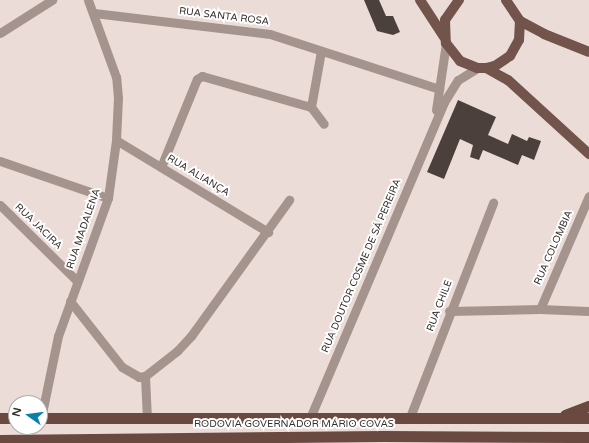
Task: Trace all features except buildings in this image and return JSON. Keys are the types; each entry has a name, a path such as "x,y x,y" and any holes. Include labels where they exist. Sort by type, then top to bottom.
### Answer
{"highway":[{"path":"560,418 589,406"},
{"name":"RODOVIA GOVERNADOR MÁRIO COVAS","path":"48,418 589,418"},
{"name":"RODOVIA GOVERNADOR MÁRIO COVAS","path":"1,439 166,440 589,437"}],"main road":[{"path":"420,0 445,41 460,61 481,68 508,80 589,154"},
{"path":"445,41 445,20 459,0"},
{"path":"481,68 503,62 516,48 520,35 520,22 516,13 506,0"},
{"path":"520,22 544,34 589,52"}],"street":[{"path":"30,0 39,6"},
{"path":"0,33 39,6 52,0"},
{"name":"RUA MADALENA","path":"46,395 58,336 108,198 116,140 118,98 116,77 88,0"},
{"name":"RUA SANTA ROSA","path":"94,13 270,34 439,89"},
{"path":"434,124 445,41"},
{"path":"311,106 321,51"},
{"path":"434,124 450,91 458,80 481,68"},
{"path":"162,168 199,77 311,106 324,124"},
{"name":"RUA DOUTOR COSME DE SÁ PEREIRA","path":"310,418 434,124"},
{"name":"RUA ALIANÇA","path":"116,140 268,232"},
{"path":"0,161 108,198"},
{"name":"RUA COLOMBIA","path":"540,309 589,196"},
{"path":"70,301 122,366 139,377 145,376 177,351 191,336 268,232 289,200"},
{"name":"RUA CHILE","path":"410,417 449,311 493,203"},
{"name":"RUA JACIRA","path":"0,205 77,281"},
{"path":"449,311 540,309 589,311"},
{"path":"145,376 147,419"}]}
